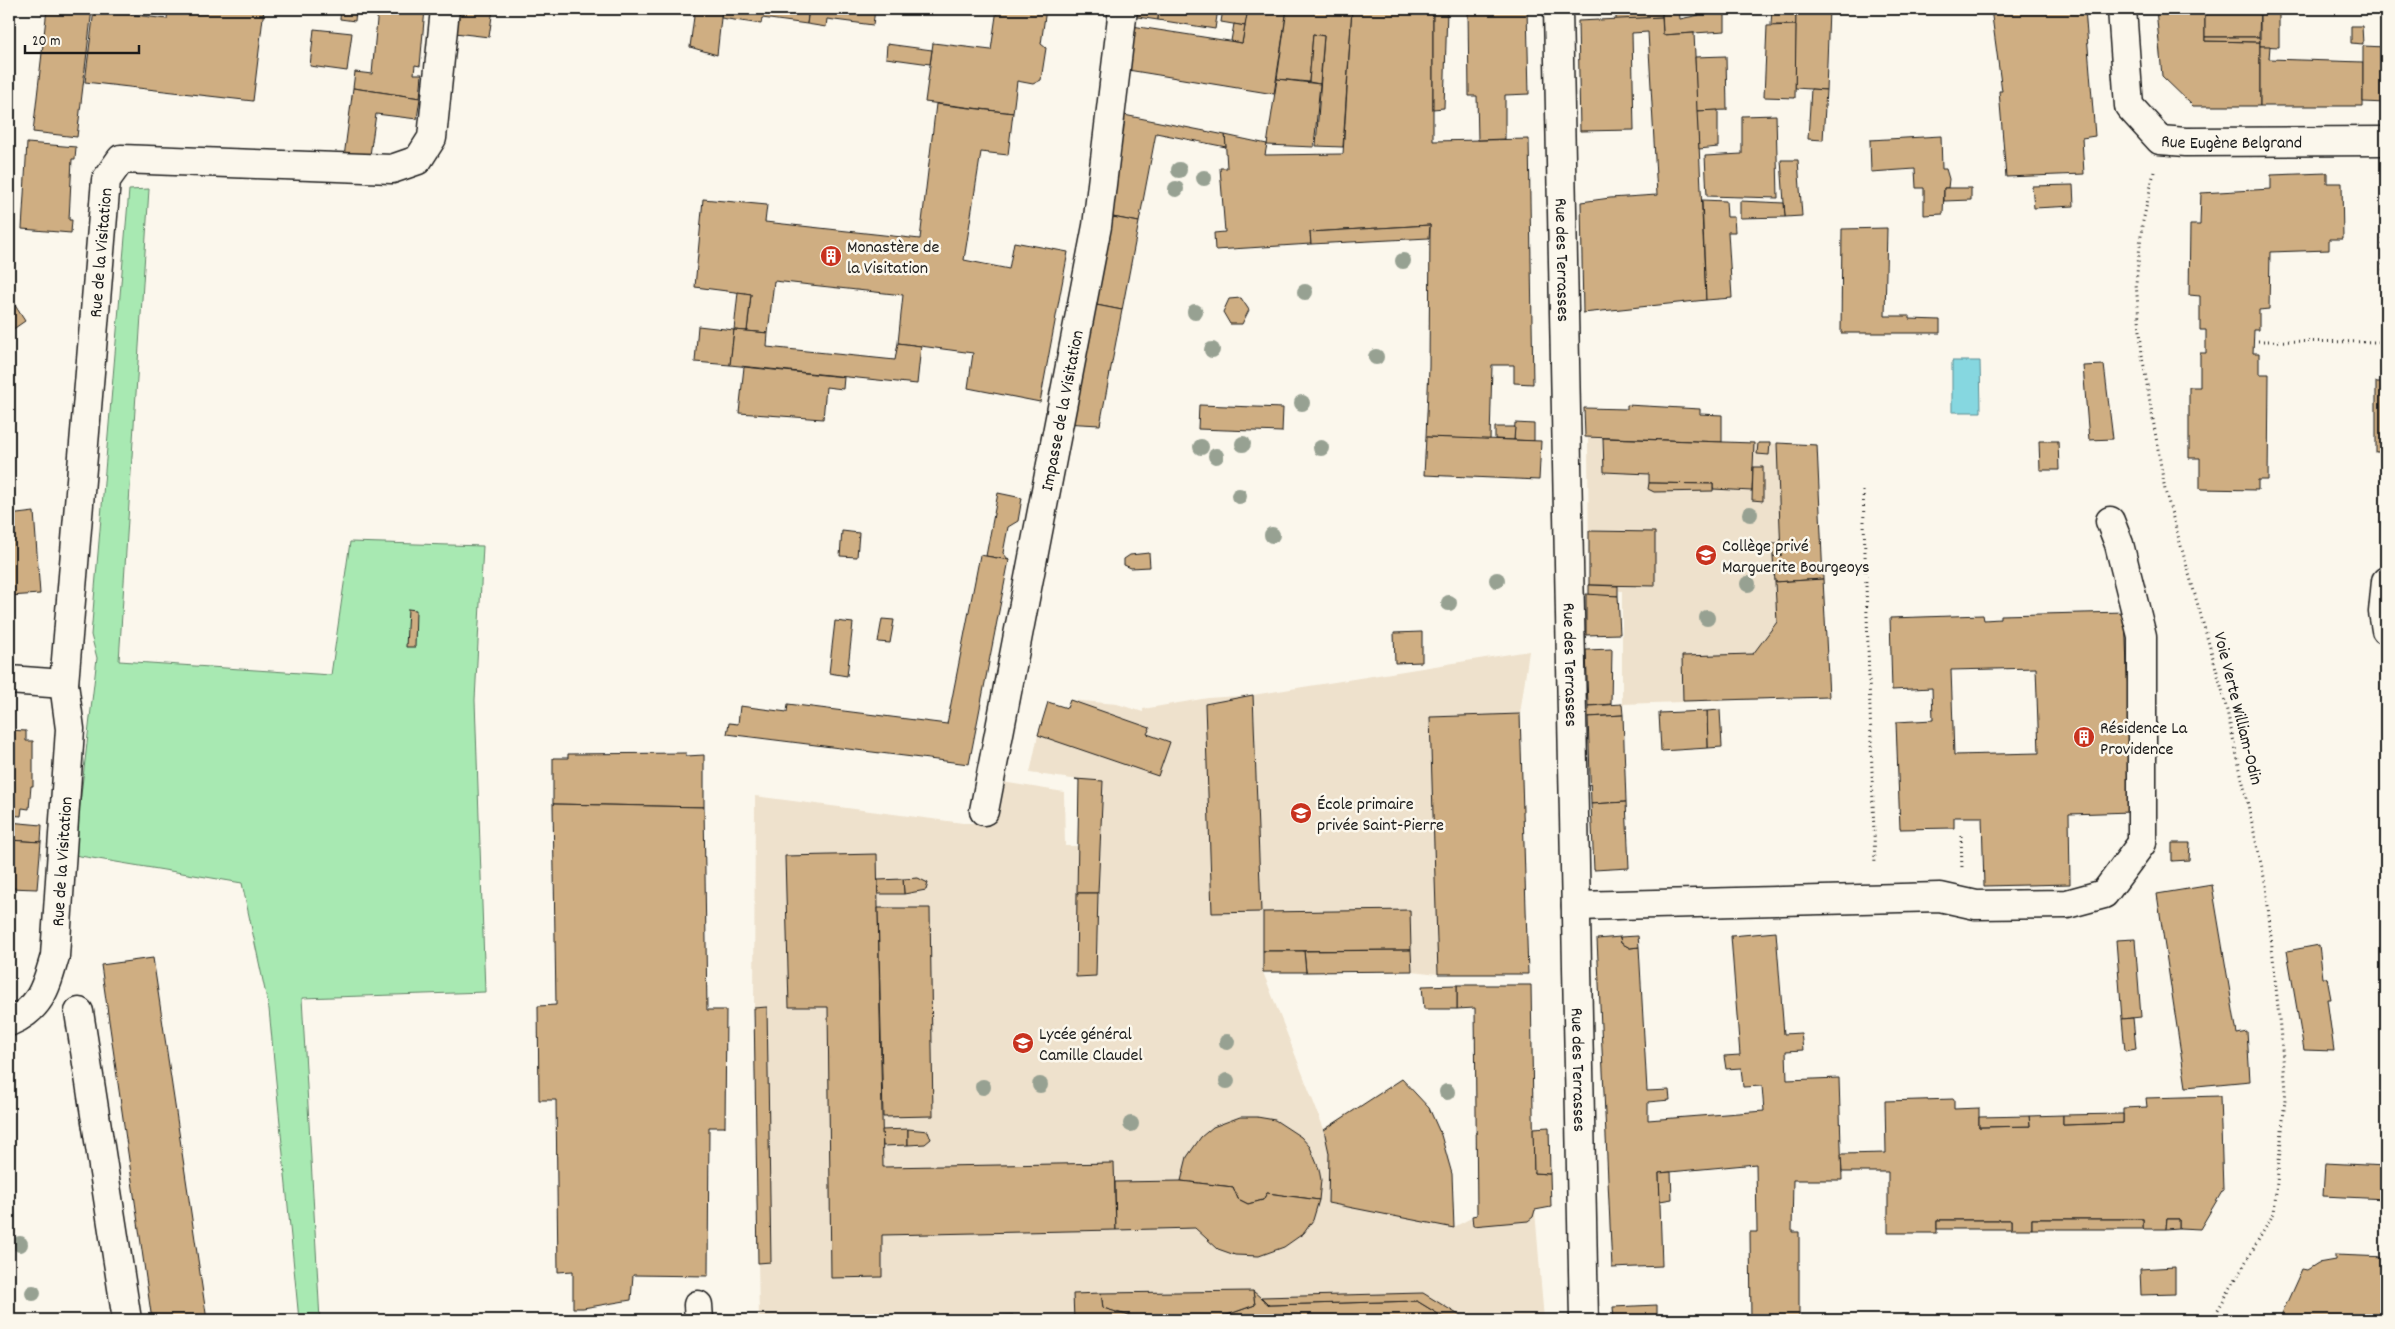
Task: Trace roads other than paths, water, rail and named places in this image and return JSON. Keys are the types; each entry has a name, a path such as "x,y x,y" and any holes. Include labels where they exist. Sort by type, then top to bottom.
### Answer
{"street":[{"name":"Rue de la Visitation","path":"9,1022 25,1015 44,991 55,956 70,729 64,684 106,180 121,159 392,169 418,160 432,138 445,9"},
{"name":"Impasse de la Visitation","path":"984,811 1097,226 1123,9"},
{"name":"Rue des Terrasses","path":"1558,9 1584,1320"},
{"name":"Rue Eugène Belgrand","path":"2122,9 2129,106 2160,140 2186,142 2386,141"},
{"path":"1576,906 1940,897 1976,905 2067,904 2104,894 2142,843 2142,636 2119,544 2110,521"},
{"path":"2386,581 2383,612 2386,630"},
{"path":"9,680 64,684"},
{"path":"79,1012 127,1320"}],"water":[{"path":"1952,361 1980,361 1981,412 1952,412"}],"place":[{"name":"Monastère de la Visitation","path":"831,256"},
{"name":"Collège privé Marguerite Bourgeoys","path":"1706,555"},
{"name":"Résidence La Providence","path":"2084,737"},
{"name":"École primaire privée Saint-Pierre","path":"1301,813"},
{"name":"Lycée général Camille Claudel","path":"1023,1043"}]}
